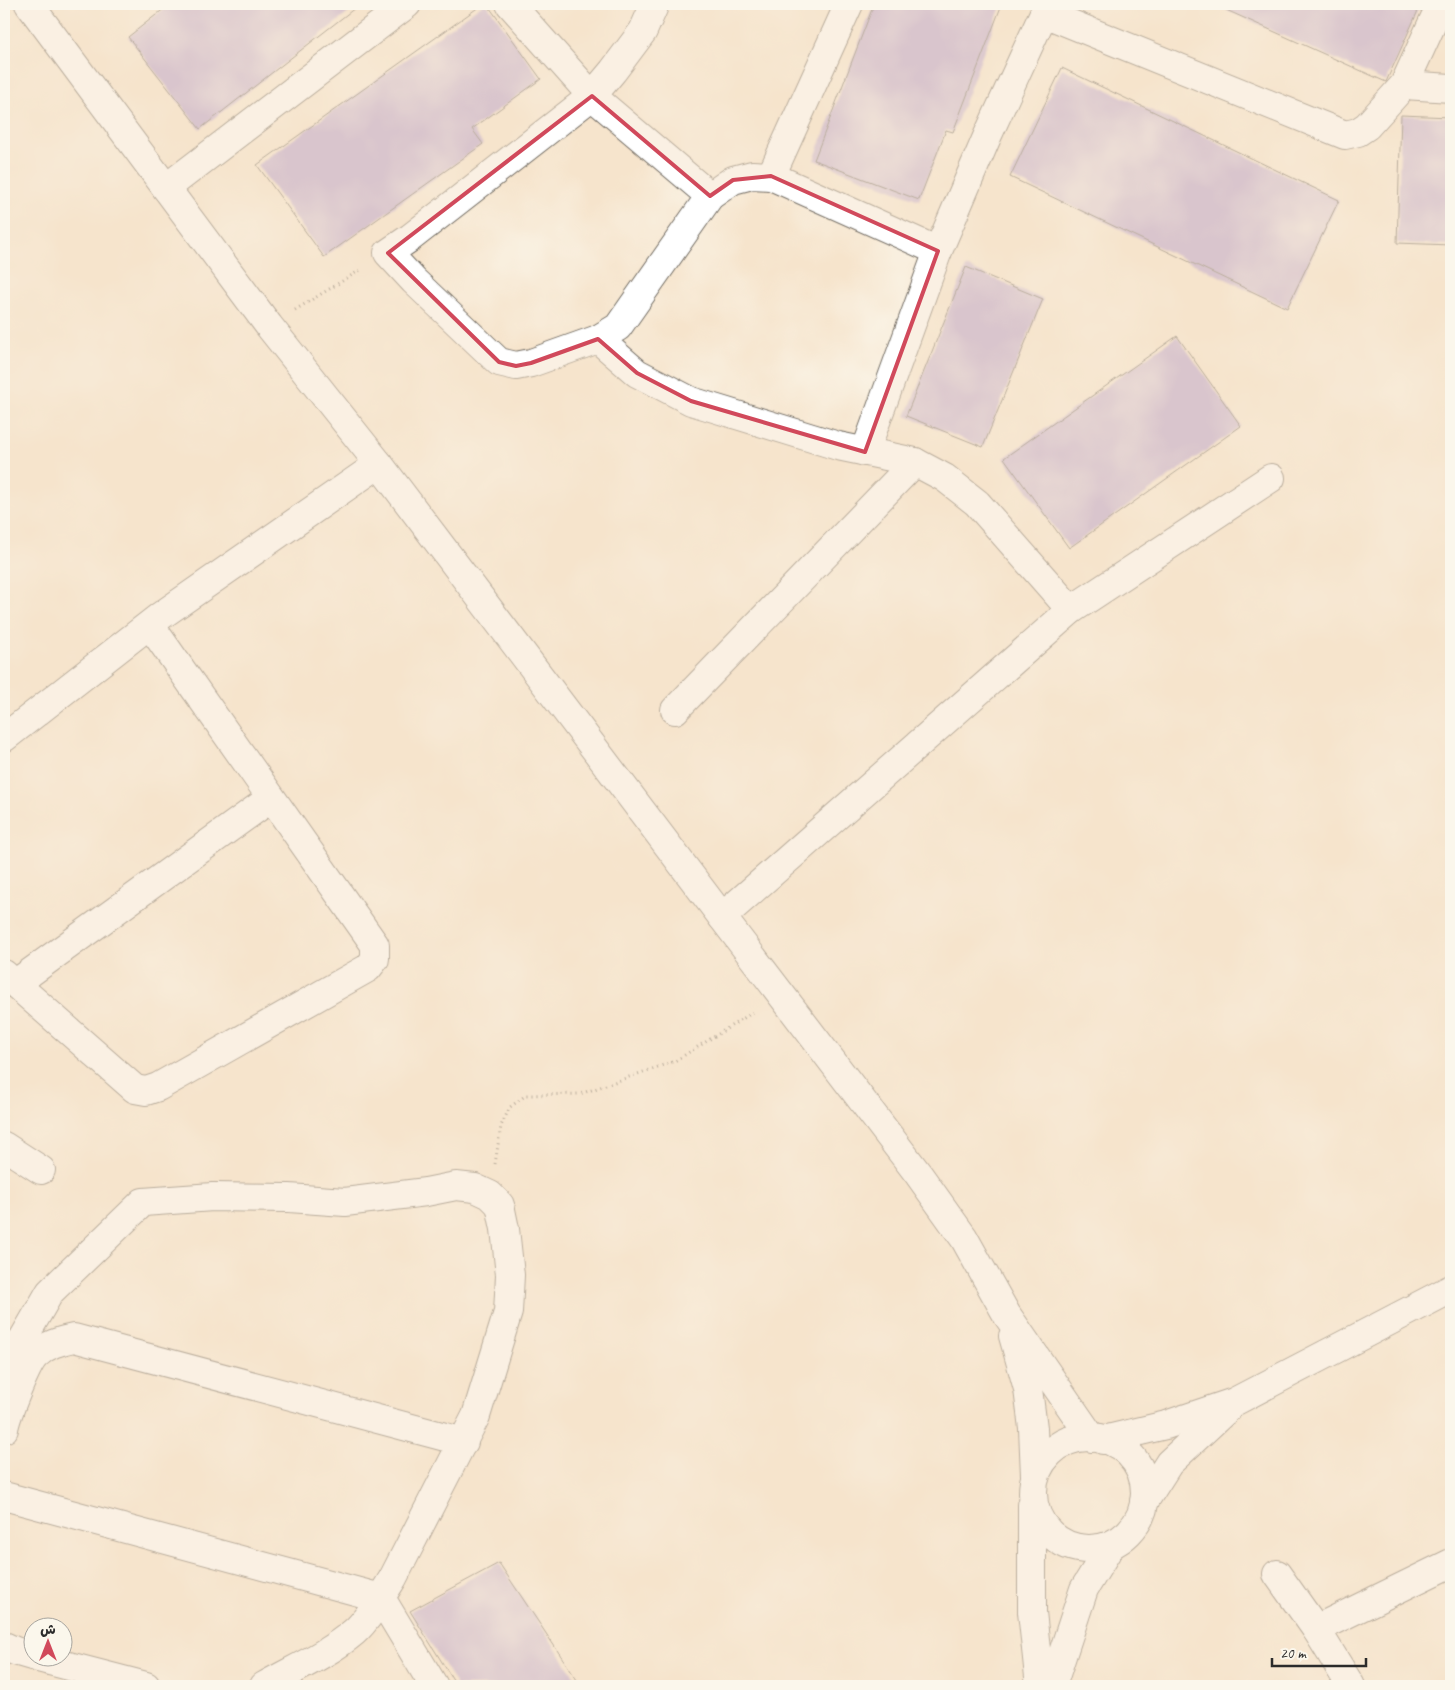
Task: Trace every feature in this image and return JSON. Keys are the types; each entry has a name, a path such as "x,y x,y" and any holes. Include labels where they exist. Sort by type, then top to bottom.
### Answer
{"street":[{"path":"29,4 269,326 379,464 942,1206 964,1238 1007,1315 1098,1439 1118,1446 1131,1456 1140,1470 1144,1486 1144,1502"},
{"path":"166,188 408,4"},
{"path":"510,4 592,96 710,196"},
{"path":"656,4 643,31 592,96 388,253 414,282 498,362 516,366 531,363 598,339 618,327 710,196 733,180 752,174 771,176 938,251"},
{"path":"771,176 849,4"},
{"path":"865,452 938,251 987,137 1046,8 1345,135 1358,132 1367,126 1404,85 1440,4"},
{"path":"1404,85 1451,88"},
{"path":"598,339 637,373 691,401 838,446 915,462 945,478 977,503 1071,610"},
{"path":"674,710 915,462"},
{"path":"4,738 150,625 379,464"},
{"path":"722,917 1071,610 1271,478"},
{"path":"150,625 375,945 375,959 368,968 158,1087 146,1091 135,1089 10,978 271,798"},
{"path":"4,1146 41,1170"},
{"path":"4,1372 50,1292 143,1202 213,1197 289,1198 346,1202 426,1192 456,1186 475,1188 490,1195 500,1205 505,1229 510,1275 508,1312 476,1416 464,1442 402,1562 381,1598 356,1630 330,1649 264,1686"},
{"path":"1234,1402 1169,1463 1144,1502 1138,1520 1126,1535 1111,1545 1093,1549 1075,1548 1058,1540 1044,1528 1036,1512 1034,1485 1044,1460 1057,1448 1074,1440 1098,1439 1166,1425 1234,1402 1451,1289"},
{"path":"1007,1315 1028,1389 1033,1428 1032,1612 1040,1686"},
{"path":"4,1429 6,1417 35,1356 50,1344 74,1338 464,1442"},
{"path":"4,1496 381,1598 434,1686"},
{"path":"1052,1686 1084,1589 1111,1545"},
{"path":"1316,1629 1451,1563"},
{"path":"1277,1574 1316,1629 1351,1686"},
{"path":"4,1646 22,1653"},
{"path":"72,1667 146,1686"}],"path":[{"path":"269,326 388,253"},
{"path":"490,1195 501,1126 510,1107 526,1096 580,1094 675,1060 781,994"}],"highlighted area":[{"path":"592,96 710,196 733,180 771,176 938,251 865,452 691,401 637,373 598,339 531,363 516,366 499,362 388,253"}],"building":[{"path":"170,4 360,4 200,129 128,37"},
{"path":"483,4 487,4 541,79 472,129 483,144 324,257 257,165"},
{"path":"874,4 1002,4 953,132 946,130 919,200 814,160"},
{"path":"1213,4 1421,4 1386,82"},
{"path":"1062,68 1339,200 1287,308 1010,177"},
{"path":"1401,115 1451,117 1451,245 1397,243"},
{"path":"966,267 1043,299 983,447 906,416"},
{"path":"1177,336 1241,426 1069,548 1004,458"},
{"path":"499,1563 581,1686 457,1686 410,1611"}]}
